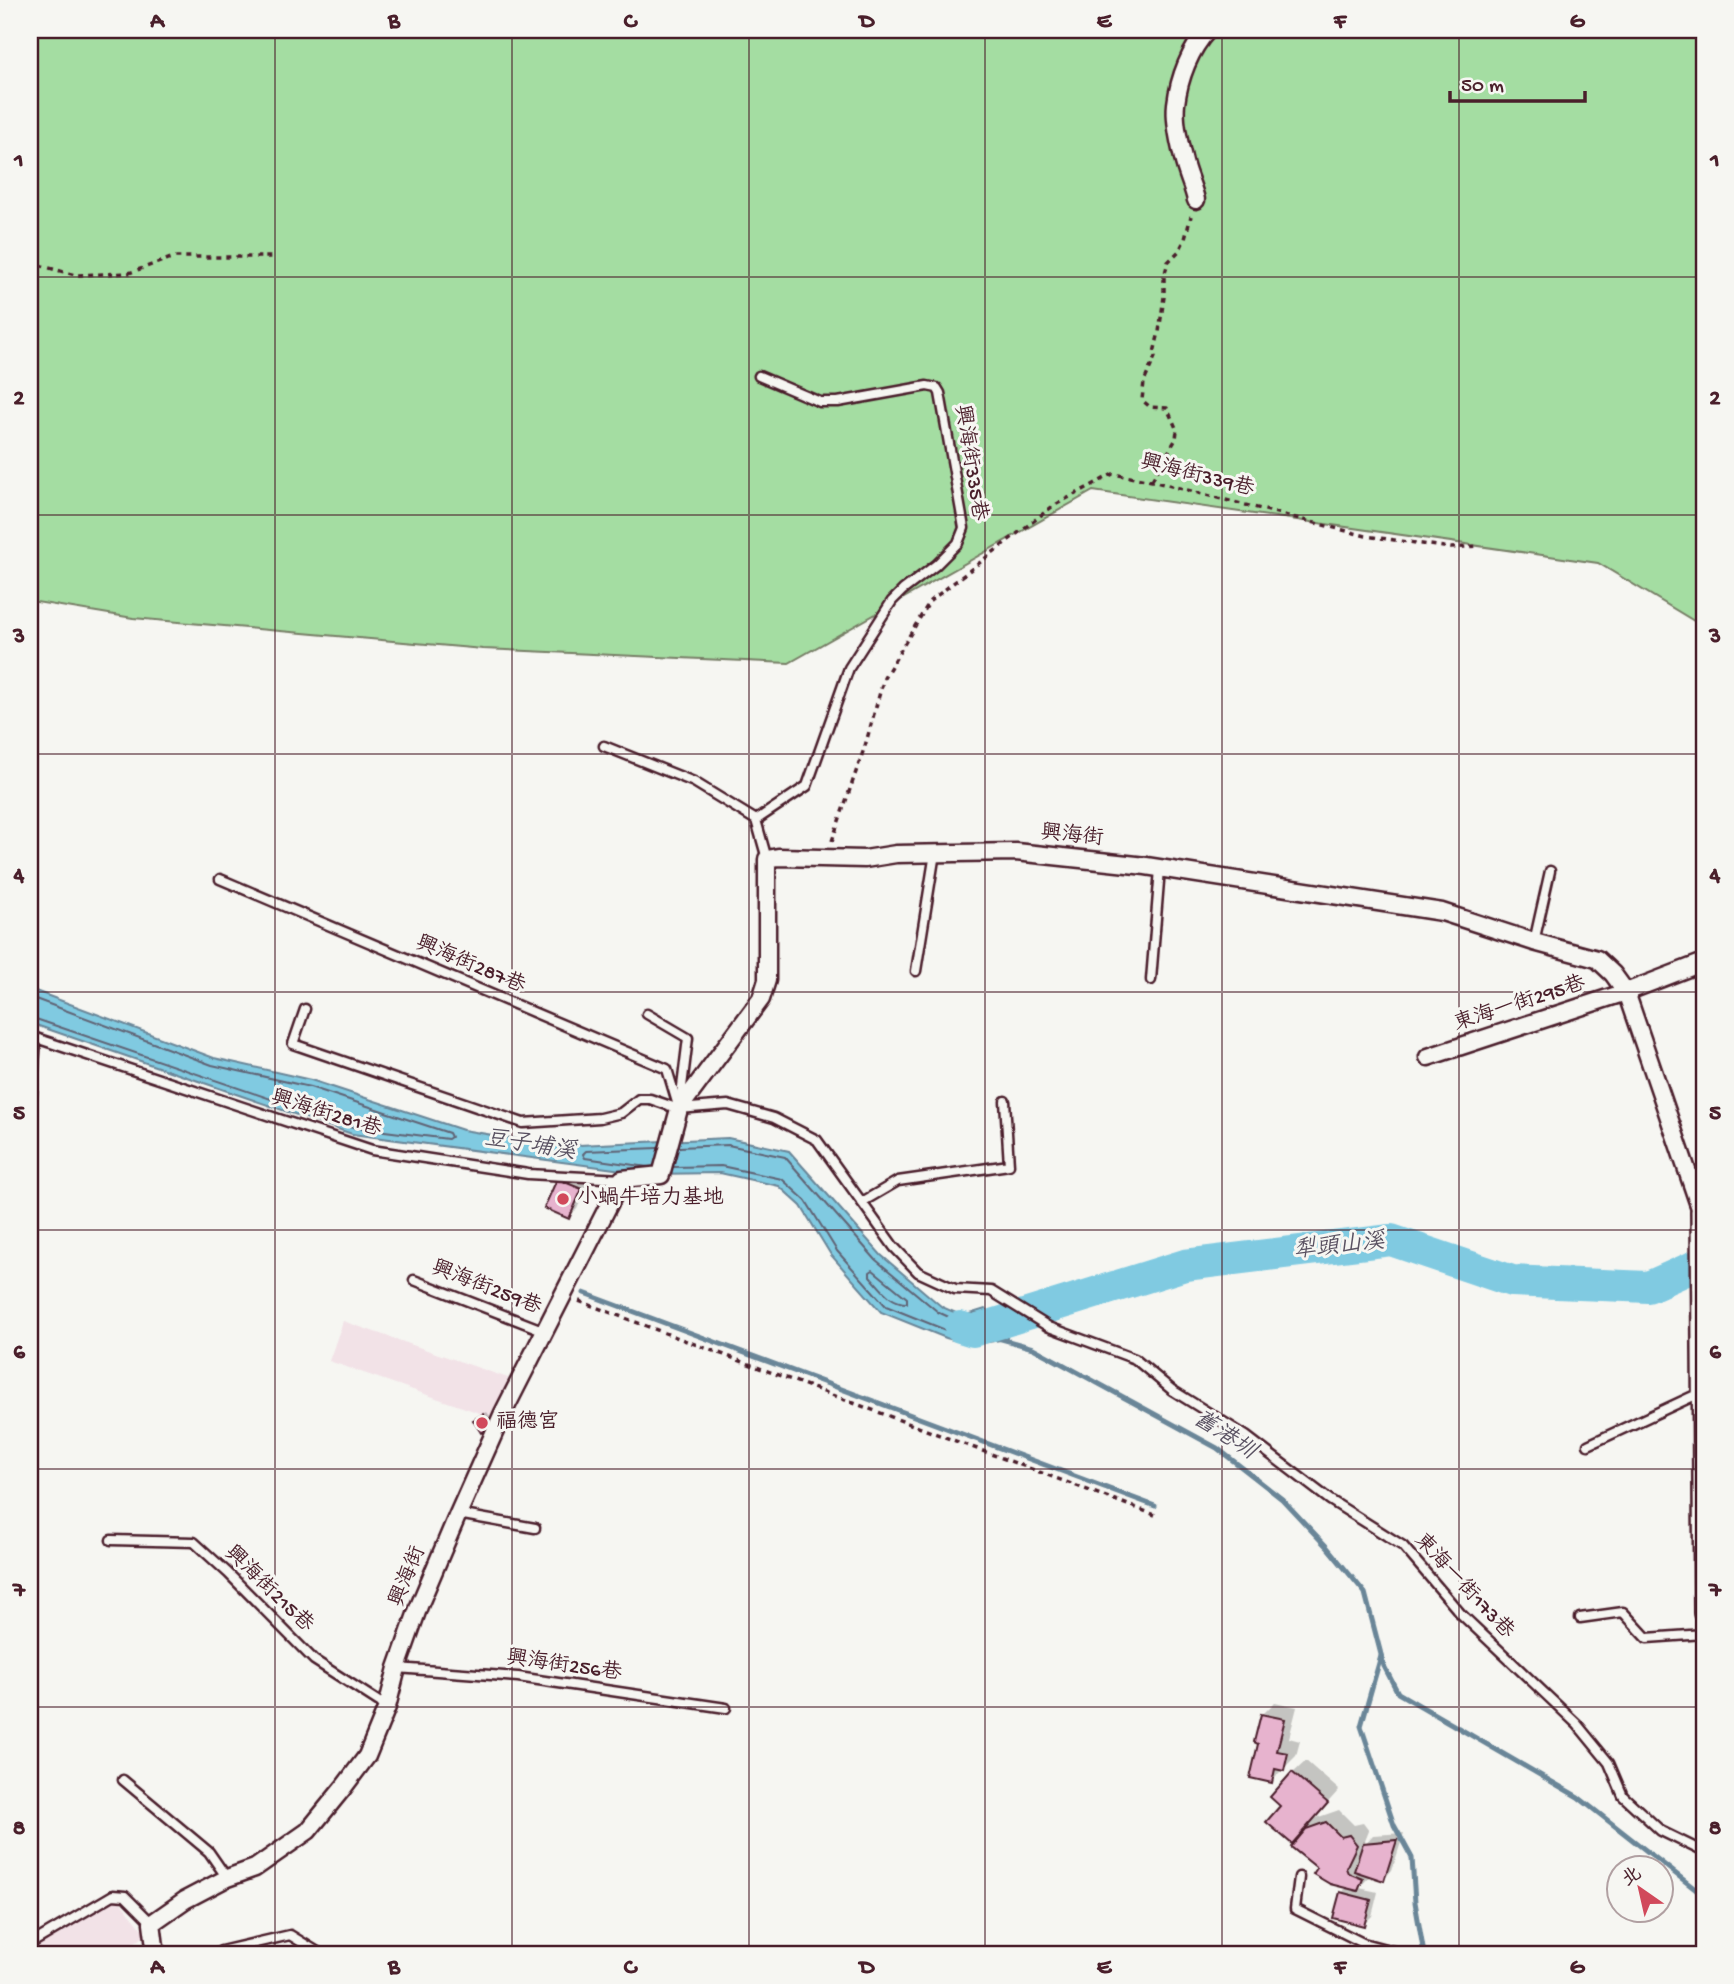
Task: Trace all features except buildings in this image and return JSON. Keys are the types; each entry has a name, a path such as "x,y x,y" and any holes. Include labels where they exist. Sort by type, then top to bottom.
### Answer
{"street":[{"path":"1196,200 1183,160 1175,106 1183,71 1199,40 1208,30"},
{"name":"興海街","path":"767,859 865,859 896,854 1016,852 1146,866 1441,912 1597,959 1613,974 1626,992"},
{"path":"622,1179 661,1175 679,1109 761,999 767,980 767,859"},
{"name":"東海一街295巷","path":"1428,1057 1626,992 1704,962"},
{"path":"1626,992 1703,1209 1701,1279 1704,1613"},
{"name":"興海街","path":"152,1923 185,1900 227,1878 255,1868 307,1831 367,1756 387,1707 397,1668 419,1606 458,1514 503,1413 622,1179"},
{"path":"152,1923 156,1954"}],"lane":[{"name":"興海街335巷","path":"756,820 807,786 849,668 892,601 936,565 958,542 964,528 937,388 927,386 838,402 820,402 759,376"},
{"path":"604,746 694,782 756,820 767,859"},
{"path":"916,971 935,853"},
{"path":"1151,980 1160,869"},
{"path":"1534,942 1550,871"},
{"name":"興海街287巷","path":"220,879 667,1069 679,1109"},
{"path":"305,1009 293,1044 523,1124 600,1118 621,1113 639,1099 650,1099 679,1109 728,1105 774,1118 817,1140 862,1202 898,1181 1009,1165 1005,1101"},
{"path":"647,1014 688,1038 679,1109"},
{"path":"30,1119 33,1037"},
{"name":"興海街281巷","path":"33,1037 372,1150 528,1174 622,1179"},
{"name":"東海一街173巷","path":"862,1202 894,1247 918,1272 955,1289 991,1291 1049,1327 1135,1359 1172,1390 1246,1436 1330,1500 1403,1546 1461,1614 1577,1724 1609,1763 1623,1796 1661,1830 1704,1852"},
{"name":"興海街259巷","path":"414,1280 545,1331"},
{"path":"1588,1445 1702,1392"},
{"path":"458,1514 535,1528"},
{"name":"興海街215巷","path":"111,1540 194,1542 314,1660 387,1707"},
{"path":"1580,1618 1623,1612 1647,1638 1704,1634"},
{"name":"興海街256巷","path":"397,1668 517,1677 726,1708"},
{"path":"123,1780 209,1852 227,1878"},
{"path":"1300,1877 1296,1909 1363,1943 1404,1954"},
{"path":"30,1944 113,1895 125,1896 152,1923"},
{"path":"216,1954 290,1935 321,1954"}],"path":[{"path":"1152,481 1176,439 1177,430 1167,408 1150,407 1142,400 1143,384 1155,357 1168,261 1179,251 1185,239 1196,200"},
{"path":"30,266 35,264 75,275 115,274 129,273 174,257 274,257"},
{"name":"興海街339巷","path":"827,858 865,746 884,678 930,601 1054,506 1113,474 1152,481 1366,536 1451,548 1479,546"},
{"path":"564,1296 1155,1515"}],"shaded area":[{"path":"343,1321 508,1378 494,1418 329,1361"},
{"path":"113,1893 147,1935 115,1954 30,1954 30,1938"}],"green space":[{"path":"30,30 1704,30 1704,627 1598,563 1093,491 789,663 483,649 133,618 30,601"}],"water":[{"name":"豆子埔溪","path":"30,989 214,1058 311,1080 463,1130 557,1146 728,1138 789,1151 881,1255 942,1307 963,1316 985,1309 1008,1326 1007,1339 971,1345 881,1312 831,1255 801,1206 779,1186 720,1173 652,1174 352,1134 30,1023"}],"waterway":[{"name":"犁頭山溪","path":"960,1327 973,1331 1185,1265 1391,1240 1512,1281 1648,1287 1704,1262"},
{"path":"584,1293 1155,1506"},
{"name":"舊港圳","path":"998,1338 1033,1348 1217,1448 1282,1499 1365,1593 1384,1666 1398,1693 1578,1797 1704,1896"},
{"name":"舊港圳","path":"1381,1656 1361,1726 1394,1825 1412,1858 1415,1902 1424,1954"}],"place":[{"name":"小蝸牛培力基地","path":"563,1199"},
{"name":"福德宮","path":"482,1423"}]}
